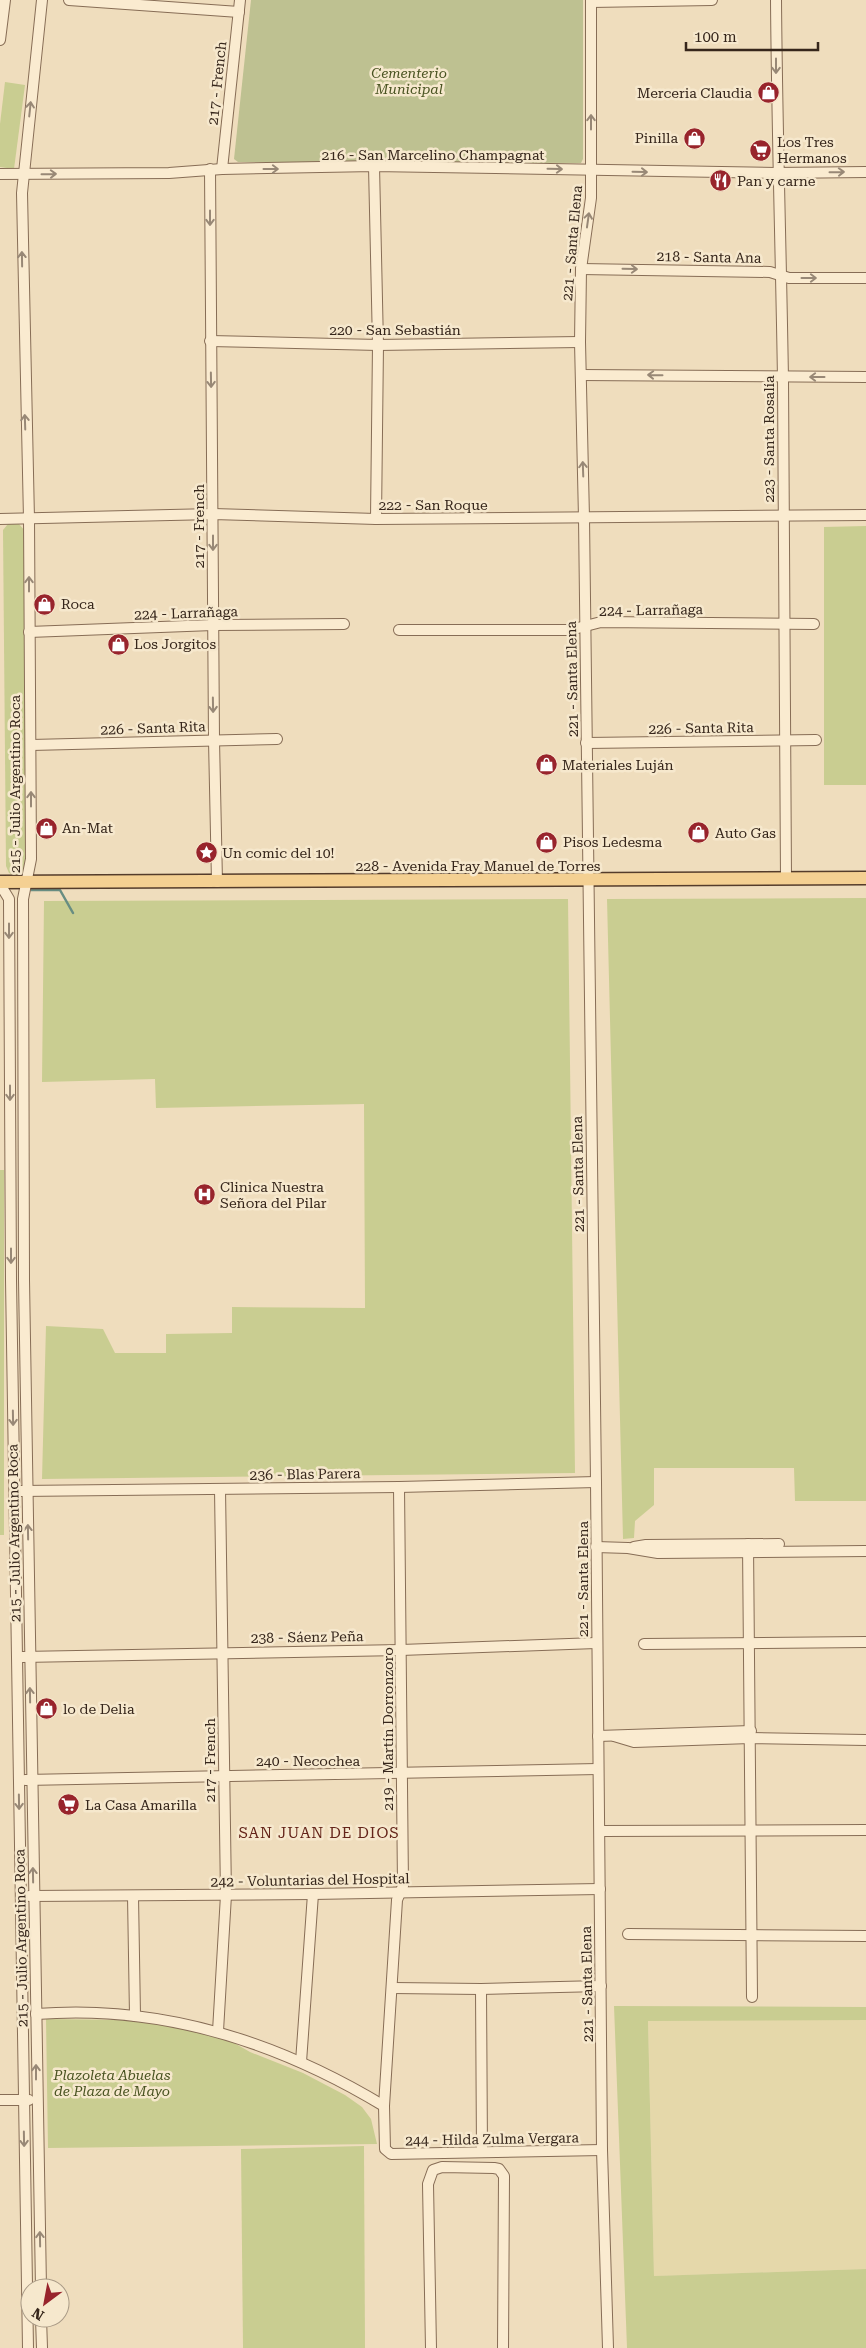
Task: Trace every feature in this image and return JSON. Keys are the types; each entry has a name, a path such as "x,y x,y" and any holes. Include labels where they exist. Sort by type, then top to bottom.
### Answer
{"main road":[{"name":"228 - Avenida Fray Manuel de Torres","path":"0,883 866,878"}],"street":[{"path":"0,40 5,0"},
{"name":"215 - Julio Argentino Roca","path":"41,2278 36,2100 27,1491 23,899 32,859 29,519 21,233 22,175 42,0"},
{"path":"69,0 239,12"},
{"name":"217 - French","path":"222,169 240,0"},
{"path":"591,1 712,0"},
{"name":"223 - Santa Rosalía","path":"776,0 777,173 782,377 782,624 786,879"},
{"name":"221 - Santa Elena","path":"591,1 592,198 581,269 580,342 584,518 596,1482 602,2150 608,2348"},
{"path":"374,166 378,345 376,519"},
{"name":"216 - San Marcelino Champagnat","path":"0,174 169,173 210,169 374,166 591,171 866,172"},
{"name":"217 - French","path":"210,169 210,341 217,882"},
{"name":"218 - Santa Ana","path":"581,269 770,272 789,278 866,278"},
{"name":"220 - San Sebastián","path":"210,341 378,345 580,342"},
{"path":"581,374 866,377"},
{"name":"222 - San Roque","path":"0,519 213,514 376,519 866,515"},
{"name":"224 - Larrañaga","path":"399,630 570,630 601,622 814,624"},
{"name":"224 - Larrañaga","path":"30,632 344,624"},
{"name":"226 - Santa Rita","path":"31,745 277,740"},
{"name":"226 - Santa Rita","path":"586,743 816,740"},
{"name":"215 - Julio Argentino Roca","path":"0,883 9,899 5,1140 18,1657 28,2348"},
{"path":"5,1140 24,1139"},
{"name":"236 - Blas Parera","path":"14,1490 220,1490 596,1482"},
{"name":"219 - Martín Dorronzoro","path":"385,2149 384,2106 398,1900 403,1886 399,1487"},
{"name":"217 - French","path":"218,2031 226,1895 224,1652 220,1490"},
{"path":"596,1547 628,1548 658,1553 866,1544"},
{"path":"748,1548 866,1551"},
{"path":"748,1548 752,1997"},
{"path":"644,1644 866,1642"},
{"name":"238 - Sáenz Peña","path":"18,1657 401,1650 596,1644"},
{"path":"598,1736 614,1736 634,1742 751,1735 866,1740"},
{"name":"240 - Necochea","path":"19,1780 598,1769"},
{"path":"600,1831 866,1830"},
{"name":"242 - Voluntarias del Hospital","path":"20,1896 400,1893 600,1889"},
{"path":"301,2062 312,1894"},
{"path":"133,1896 134,2016"},
{"path":"628,1934 866,1936"},
{"path":"393,1988 481,1989 601,1986"},
{"path":"481,1989 482,2152"},
{"path":"36,2014 76,2012 134,2016 218,2031 301,2062 384,2106"},
{"path":"0,2100 36,2100"},
{"name":"244 - Hilda Zulma Vergara","path":"385,2149 391,2154 602,2150"},
{"path":"431,2348 430,2177 433,2170 442,2168 485,2168 499,2169 504,2176 503,2348"},
{"path":"41,2328 42,2348"}],"shaded area":[{"path":"648,2020 866,2020 866,2269 654,2276"}],"green space":[{"name":"Cementerio Municipal","path":"251,0 583,0 583,159 581,163 238,162 234,159"},
{"path":"5,82 25,85 14,169 0,167 0,124"},
{"path":"8,524 19,524 25,531 29,862 25,872 16,876 9,873 6,866 3,530"},
{"path":"866,526 866,785 824,785 824,527"},
{"path":"866,898 866,1501 795,1501 794,1468 654,1468 654,1505 635,1521 634,1538 623,1539 607,899"},
{"path":"568,899 575,1473 42,1479 46,1326 103,1329 115,1353 166,1353 166,1334 232,1333 232,1307 365,1308 364,1104 156,1108 155,1079 42,1082 44,901"},
{"path":"0,1170 4,1170 4,1535 0,1535"},
{"path":"614,2006 866,2007 866,2020 648,2021 654,2276 866,2269 866,2348 627,2348"},
{"name":"Plazoleta Abuelas de Plaza de Mayo","path":"46,2019 131,2020 166,2025 229,2040 250,2052 303,2073 345,2095 362,2107 371,2119 377,2144 48,2148"},
{"path":"364,2146 365,2348 243,2348 241,2149"}],"waterway":[{"path":"30,890 60,890 73,913"}],"place":[{"name":"Merceria Claudia","path":"768,93"},
{"name":"Pinilla","path":"694,138"},
{"name":"Los Tres Hermanos","path":"761,150"},
{"name":"Pan y carne","path":"721,181"},
{"name":"Roca","path":"45,604"},
{"name":"Los Jorgitos","path":"118,644"},
{"name":"Materiales Luján","path":"546,765"},
{"name":"An-Mat","path":"46,828"},
{"name":"Auto Gas","path":"699,833"},
{"name":"Pisos Ledesma","path":"547,842"},
{"name":"Un comic del 10!","path":"206,853"},
{"name":"Clinica Nuestra Señora del Pilar","path":"204,1195"},
{"name":"lo de Delia","path":"47,1709"},
{"name":"La Casa Amarilla","path":"69,1805"}],"district":[{"name":"SAN JUAN DE DIOS","path":"319,1833"}]}
